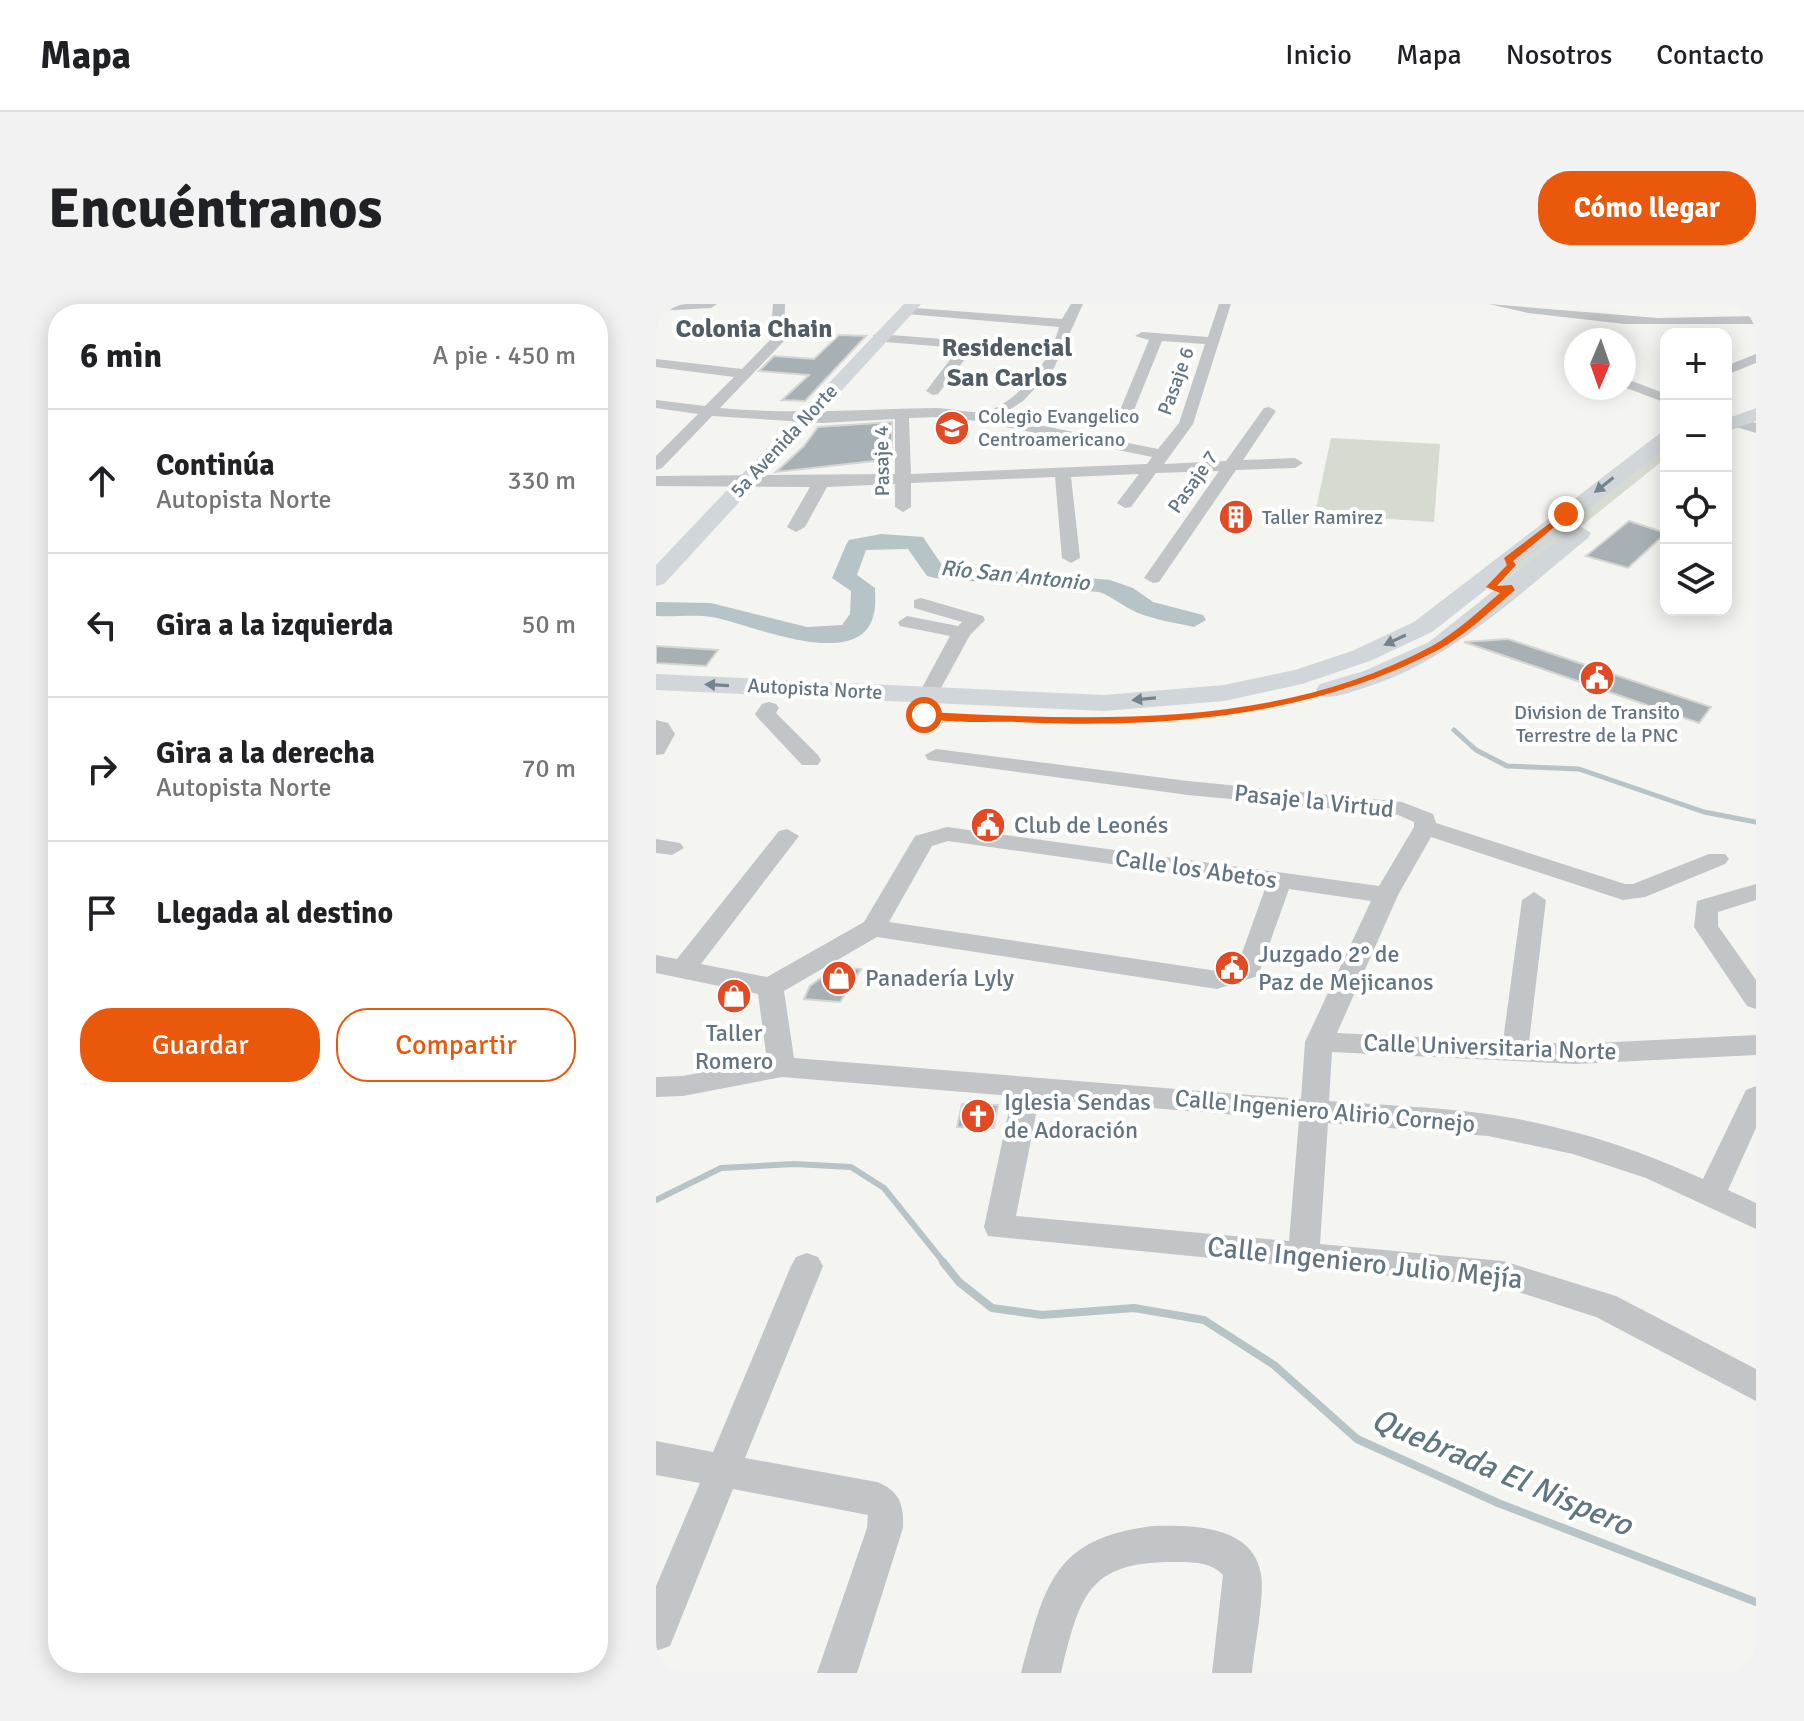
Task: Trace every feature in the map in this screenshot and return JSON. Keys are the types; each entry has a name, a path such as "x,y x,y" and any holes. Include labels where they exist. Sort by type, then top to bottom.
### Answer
{"main road":[{"name":"5a Avenida Norte","path":"656,579 910,307"},
{"path":"1732,415 1756,396"},
{"path":"1732,417 1756,414"},
{"name":"Autopista Norte","path":"656,682 1104,703 1224,693 1302,676 1361,656 1423,627 1660,443"},
{"name":"Autopista Norte","path":"656,701 1099,723 1209,715 1296,699 1373,677 1438,647 1660,469"},
{"path":"1508,560 1512,565 1491,587 1500,591 1512,588"},
{"path":"1451,604 1476,602 1483,607 1481,614"}],"street":[{"path":"656,307 711,304"},
{"path":"656,465 777,341 779,304"},
{"path":"985,416 1001,413 1017,403 1060,348 1064,323 1077,304"},
{"name":"Pasaje 6","path":"1125,503 1186,424 1225,304"},
{"path":"1495,304 1591,324 1756,320"},
{"path":"910,307 1064,323"},
{"path":"1739,322 1756,337"},
{"path":"1140,336 1214,341"},
{"path":"878,338 969,345 933,391"},
{"path":"1127,410 1157,338"},
{"path":"1732,368 1756,358"},
{"path":"656,363 748,374"},
{"path":"1636,387 1660,397"},
{"path":"657,405 806,416 954,412 985,416 1158,461 1231,466 1295,463"},
{"name":"Pasaje 7","path":"1153,578 1269,411"},
{"name":"Pasaje 4","path":"902,415 903,507"},
{"path":"1732,419 1756,428"},
{"path":"656,481 744,484 1063,473 1158,461"},
{"path":"1063,473 1071,558"},
{"path":"796,527 821,482"},
{"path":"921,604 976,620 962,632 928,695"},
{"path":"907,622 962,632"},
{"path":"769,708 765,714 810,760"},
{"path":"656,726 664,734 656,749"},
{"name":"Pasaje la Virtud","path":"936,755 1188,788 1402,809 1425,819 1425,827 1386,895 1319,1042 1304,1253"},
{"path":"1425,827 1623,892 1636,892 1717,859"},
{"name":"Calle los Abetos","path":"873,928 923,841 947,834 1386,895"},
{"path":"683,969 787,836"},
{"path":"656,964 770,987 873,928 1217,980 1249,970 1280,881"},
{"path":"1756,892 1706,907 1706,927 1756,1000"},
{"path":"1515,1049 1534,900"},
{"path":"770,987 782,1067"},
{"name":"Calle Universitaria Norte","path":"1319,1042 1575,1054 1756,1045"},
{"name":"Calle Ingeniero Alirio Cornejo","path":"656,1087 683,1086 782,1067 1488,1125 1574,1143 1656,1170 1756,1217"},
{"name":"Calle Ingeniero Julio Mejía","path":"1028,1086 999,1227 1472,1269 1533,1281 1605,1306 1756,1386"},
{"path":"1710,1196 1756,1097"},
{"path":"656,1632 726,1471 807,1266"},
{"path":"656,1458 877,1499 886,1509 885,1528 837,1673"},
{"path":"1041,1673 1054,1623 1069,1589 1089,1562 1121,1548 1154,1543 1221,1550 1236,1560 1243,1575 1232,1673"}],"shaded area":[{"path":"1331,438 1440,444 1434,522 1315,514"},
{"path":"1660,450 1660,463 1549,552 1499,586 1518,564"}],"building":[{"path":"839,335 866,336 805,401 782,400 809,375 759,371 774,356 814,359"},
{"path":"892,422 892,459 776,472 804,446 818,427"},
{"path":"1629,521 1660,531 1660,539 1628,568 1586,556"},
{"name":"Division de Transito Terrestre de la PNC","path":"1508,639 1711,707 1699,723 1464,642"},
{"path":"656,646 718,650 706,666 656,663"},
{"name":"Panadería Lyly","path":"836,967 861,969 840,1002 804,999 810,986"},
{"name":"Iglesia Sendas de Adoración","path":"962,1104 998,1105 994,1128 957,1127"}],"waterway":[{"name":"Río San Antonio","path":"656,609 711,610 807,635 832,636 851,630 862,615 863,588 844,578 857,545 881,541 915,542 935,571 1102,585 1125,593 1144,607 1194,620"},
{"path":"1454,730 1476,750 1507,766 1579,769 1704,812 1756,822"},
{"name":"Quebrada El Nispero","path":"656,1200 721,1168 794,1164 851,1167 884,1188 945,1264"},
{"name":"Quebrada El Nispero","path":"943,1262 959,1282 992,1308 1042,1315 1134,1308 1204,1320 1274,1365 1357,1439 1498,1503 1756,1602"}],"place":[{"name":"Colegio Evangelico Centroamericano","path":"952,428"},
{"name":"Taller Ramirez","path":"1236,517"},
{"name":"Division de Transito Terrestre de la PNC","path":"1597,678"},
{"name":"Club de Leonés","path":"988,825"},
{"name":"Juzgado 2° de Paz de Mejicanos","path":"1232,968"},
{"name":"Panadería Lyly","path":"839,978"},
{"name":"Taller Romero","path":"734,996"},
{"name":"Iglesia Sendas de Adoración","path":"978,1116"}],"district":[{"name":"Colonia Chain","path":"754,329"},
{"name":"Residencial San Carlos","path":"1007,363"}],"route":[{"path":"924,715 1099,723 1209,715 1296,699 1373,677 1438,647 1478,617 1512,588 1500,591 1491,587 1512,565 1508,560 1566,514"}]}
